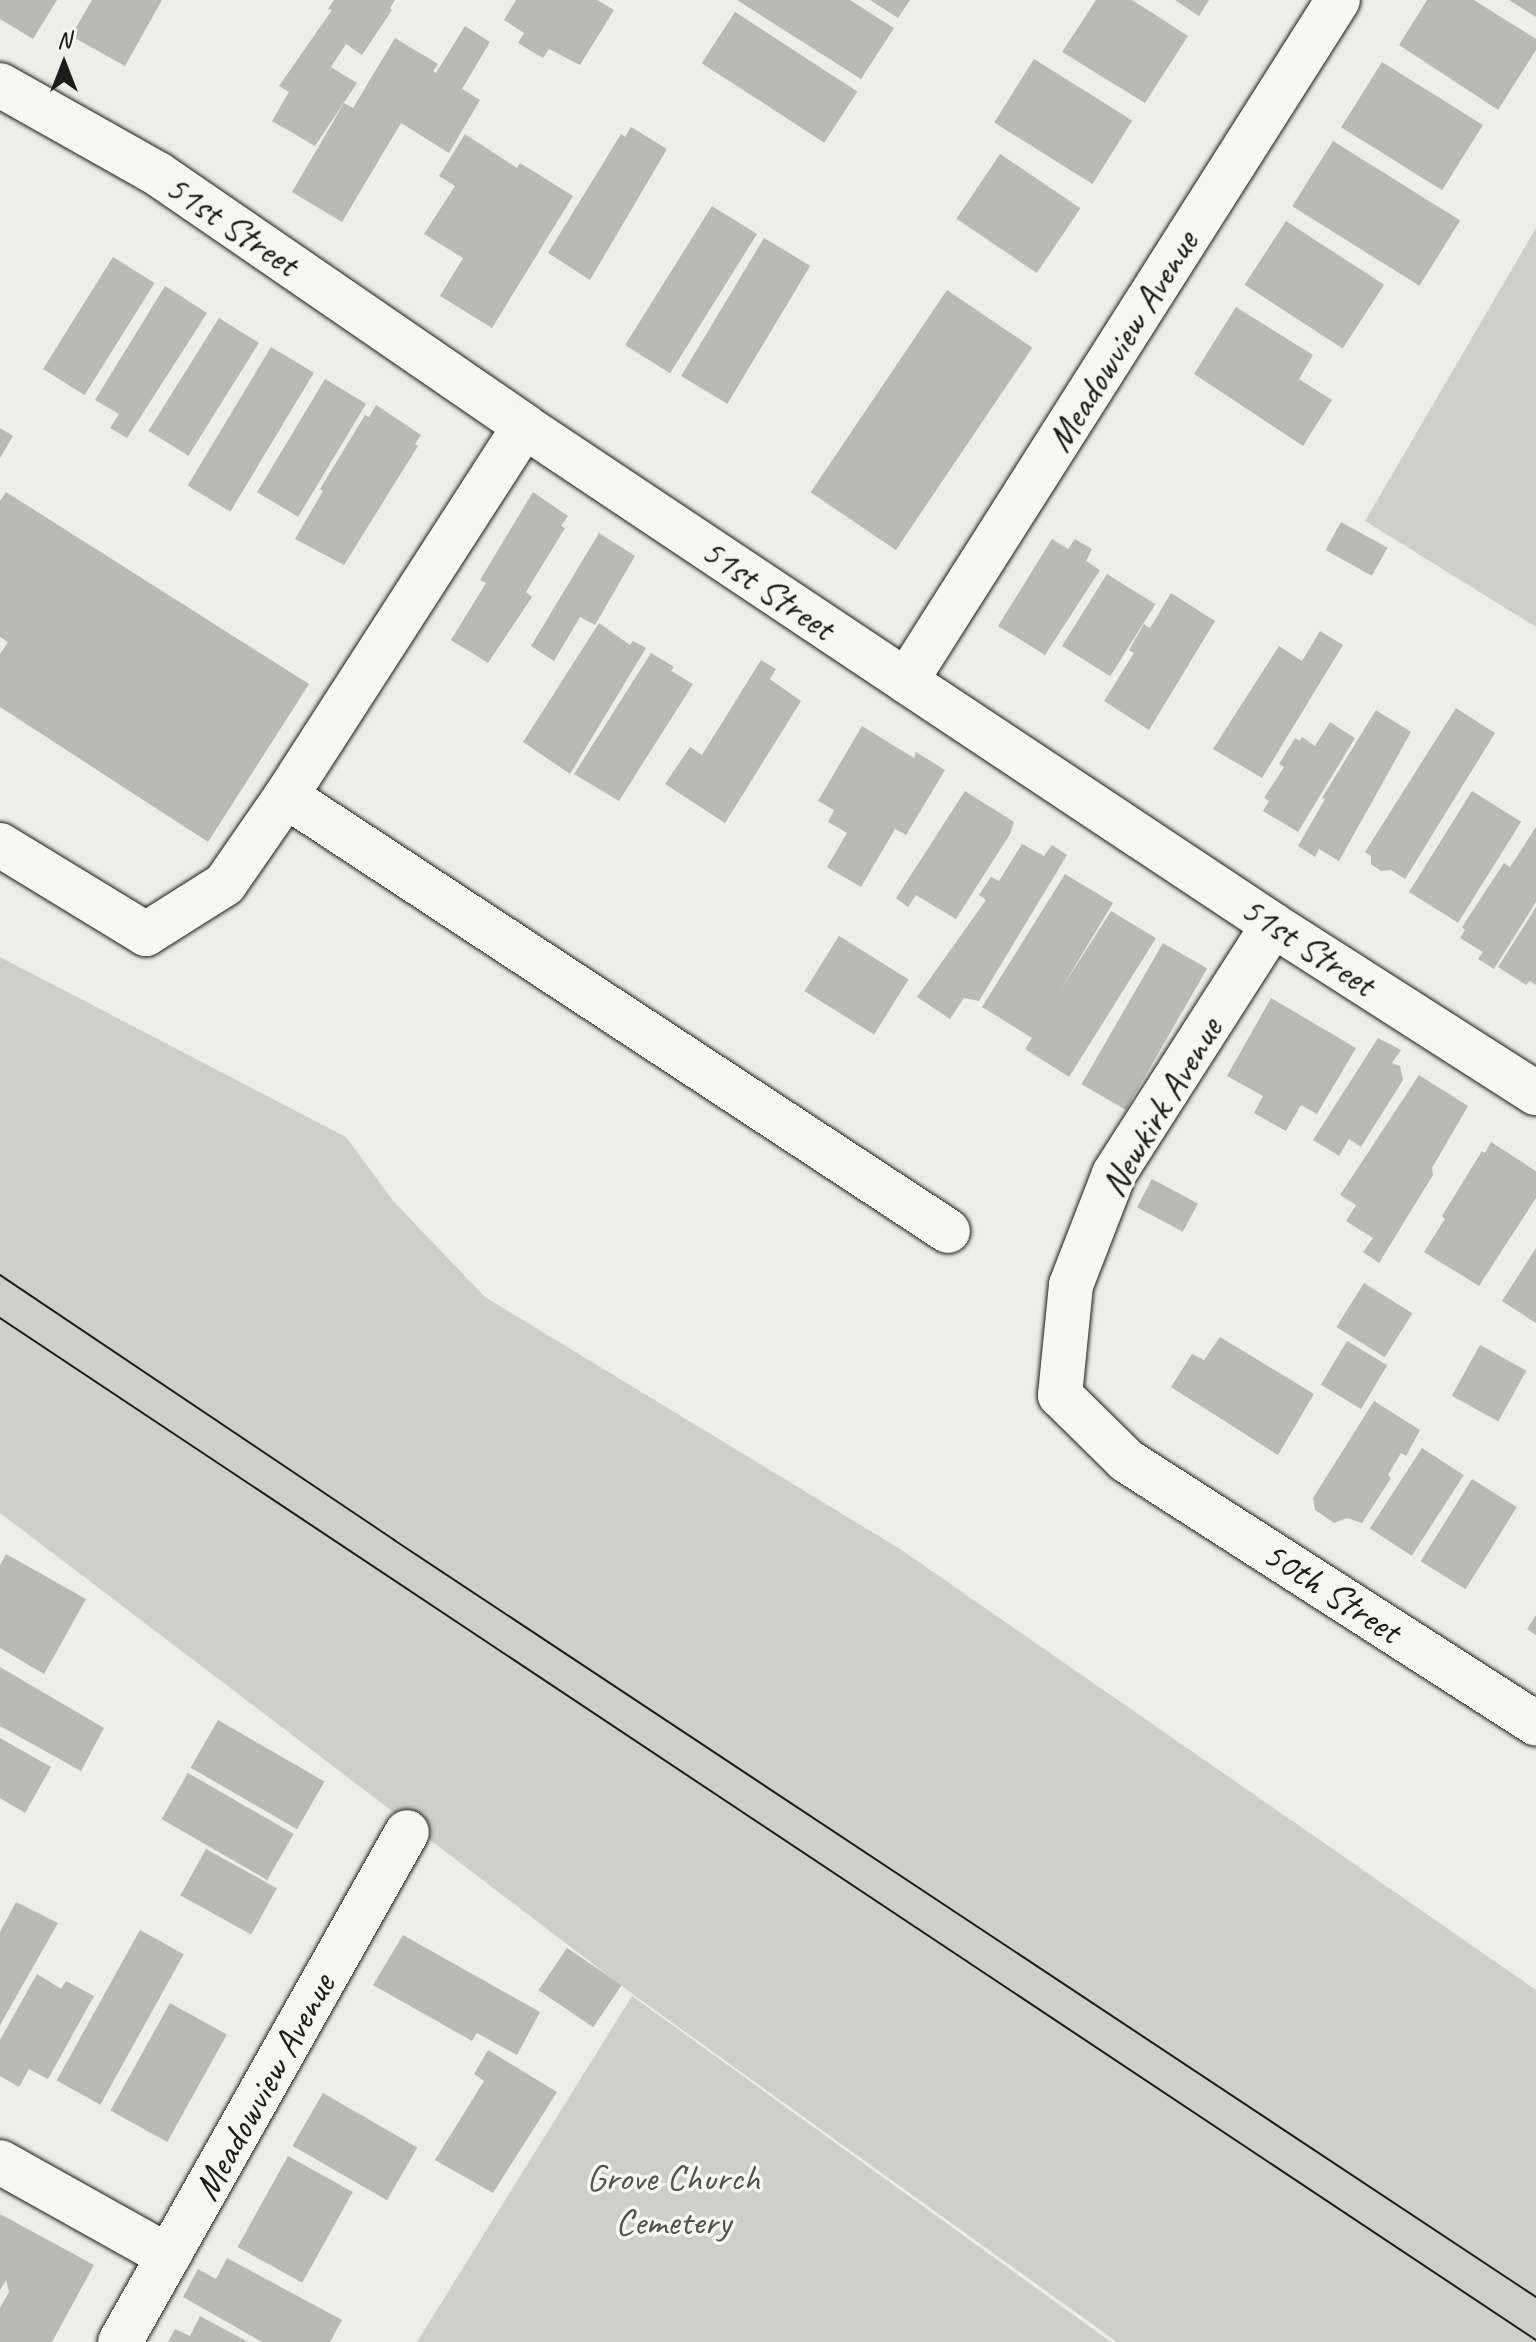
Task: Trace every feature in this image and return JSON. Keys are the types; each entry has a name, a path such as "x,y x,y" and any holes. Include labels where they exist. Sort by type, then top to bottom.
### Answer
{"street":[{"name":"Meadowview Avenue","path":"906,681 1338,0"},
{"name":"51st Street","path":"0,85 158,174 524,426 906,681 1273,925 1536,1093"},
{"path":"0,845 146,934 225,884 286,796 524,426"},
{"path":"286,796 948,1231"},
{"name":"Newkirk Avenue","path":"1127,1461 1060,1395 1071,1285 1114,1174 1273,925"},
{"name":"50th Street","path":"1127,1461 1536,1724"},
{"name":"Meadowview Avenue","path":"120,2342 407,1832"},
{"path":"0,2162 168,2256"}],"green space":[{"path":"1536,228 1536,627 1365,521"},
{"path":"0,957 346,1137 394,1202 485,1297 900,1549 1536,1990 1536,2342 1117,2342 634,1995 0,1513"},
{"name":"Grove Church Cemetery","path":"632,1996 1104,2337 1112,2342 417,2342"}],"building":[{"path":"0,0 57,0 33,39 0,19"},
{"path":"92,0 162,0 125,66 71,36"},
{"path":"334,0 395,0 390,8 392,10 362,55 346,44 331,67 357,83 315,146 272,121 289,92 279,86 332,10 328,9"},
{"path":"516,0 597,0 614,10 580,65 549,49 543,58 518,43 524,33 504,20"},
{"path":"737,0 850,0 894,28 861,79"},
{"path":"870,0 910,0 898,18"},
{"path":"1096,0 1132,0 1188,36 1145,103 1062,52"},
{"path":"1175,0 1209,0 1199,16"},
{"path":"1427,0 1474,0 1536,39 1536,50 1498,110 1399,45"},
{"path":"1509,0 1536,0 1536,17"},
{"path":"735,12 857,92 824,143 702,63"},
{"path":"465,26 490,42 462,89 480,100 449,153 401,123 342,222 292,192 344,103 353,108 395,38 438,64 433,71 436,73"},
{"path":"1034,59 1132,120 1093,184 994,123"},
{"path":"1382,62 1483,125 1442,190 1341,127"},
{"path":"631,127 667,149 590,280 548,253 621,134 625,137"},
{"path":"465,134 517,168 520,163 573,196 492,328 440,296 463,258 424,234 455,186 439,176"},
{"path":"1333,141 1460,220 1419,286 1292,206"},
{"path":"1000,154 1080,208 1037,273 956,219"},
{"path":"712,206 757,234 670,373 625,345"},
{"path":"1286,221 1384,285 1343,348 1245,285"},
{"path":"764,238 810,266 727,404 681,376"},
{"path":"113,257 155,283 85,395 43,369"},
{"path":"165,286 207,313 127,438 110,428 119,414 95,400"},
{"path":"947,290 1032,348 896,550 811,492"},
{"path":"1236,307 1313,355 1299,379 1332,400 1303,446 1194,374"},
{"path":"219,318 259,343 188,456 149,431"},
{"path":"271,347 314,373 230,512 188,486"},
{"path":"325,379 366,404 298,517 257,492"},
{"path":"376,405 421,435 415,444 418,446 344,565 295,539 323,491 320,489 365,415 369,417"},
{"path":"0,428 13,436 0,458"},
{"path":"6,492 309,684 208,842 0,707 0,654 8,642 0,637 0,501"},
{"path":"533,492 568,516 561,526 565,528 526,592 532,597 488,663 451,640 486,583 480,580"},
{"path":"1341,522 1387,548 1372,576 1325,550"},
{"path":"599,533 635,556 595,625 580,617 554,661 531,646"},
{"path":"1052,539 1068,549 1075,539 1092,549 1086,561 1100,570 1045,655 998,626"},
{"path":"1107,574 1155,604 1110,676 1062,646"},
{"path":"1171,593 1215,621 1149,730 1104,701 1134,653 1129,650 1144,624 1150,628"},
{"path":"599,623 630,645 633,641 646,648 570,774 523,742"},
{"path":"1320,631 1343,645 1262,778 1213,749 1279,646 1302,661"},
{"path":"651,653 674,667 671,671 693,684 619,801 574,774"},
{"path":"761,660 776,669 770,679 801,701 725,823 665,784 690,747 702,755"},
{"path":"1456,708 1495,733 1405,879 1391,870 1381,871 1371,864 1371,856 1365,852"},
{"path":"1376,710 1411,732 1339,861 1319,849 1315,857 1298,846 1325,799 1322,798"},
{"path":"1330,722 1355,738 1298,832 1263,811 1269,801 1264,798 1284,767 1279,764 1295,738 1300,741 1302,737 1315,746"},
{"path":"862,726 914,758 916,752 945,770 906,835 895,829 861,887 827,867 847,833 828,822 834,810 818,801"},
{"path":"965,791 1014,822 1010,834 956,919 916,895 908,907 896,898"},
{"path":"1472,791 1521,822 1458,923 1409,892"},
{"path":"1536,827 1536,902 1494,969 1478,959 1483,952 1460,938 1465,930 1462,927 1504,863 1510,867"},
{"path":"1022,844 1044,856 1052,845 1067,855 979,1001 964,998 950,1019 917,997 986,900 979,895 991,877 999,881"},
{"path":"1065,874 1113,903 1060,991 1111,911 1156,938 1069,1077 1025,1049 1032,1038 982,1007"},
{"path":"1536,907 1536,985 1530,981 1526,985 1498,967"},
{"path":"839,936 909,979 874,1035 805,991"},
{"path":"1163,943 1207,968 1126,1110 1082,1084"},
{"path":"1271,998 1356,1048 1317,1114 1301,1105 1286,1131 1254,1113 1263,1096 1227,1076"},
{"path":"1378,1038 1401,1050 1392,1063 1400,1066 1403,1080 1361,1147 1349,1139 1339,1156 1313,1140"},
{"path":"1419,1075 1468,1106 1432,1168 1433,1175 1379,1263 1363,1252 1373,1238 1346,1221 1356,1205 1340,1195"},
{"path":"1491,1142 1536,1171 1536,1198 1479,1286 1424,1252 1445,1219 1442,1216 1482,1151 1485,1153"},
{"path":"1152,1179 1198,1203 1183,1232 1137,1207"},
{"path":"1536,1248 1536,1323 1502,1301"},
{"path":"1364,1283 1412,1313 1385,1357 1336,1327"},
{"path":"1220,1337 1314,1394 1278,1455 1171,1387 1192,1354 1204,1360"},
{"path":"1347,1341 1387,1365 1361,1409 1321,1385"},
{"path":"1480,1345 1526,1371 1498,1421 1452,1396"},
{"path":"1374,1401 1420,1430 1406,1456 1401,1453 1388,1475 1391,1478 1362,1523 1347,1518 1334,1523 1315,1510 1313,1498"},
{"path":"1422,1448 1464,1475 1412,1556 1370,1529"},
{"path":"1472,1479 1517,1507 1466,1589 1421,1561"},
{"path":"6,1554 86,1599 44,1674 0,1648 0,1565"},
{"path":"1536,1615 1536,1635 1527,1629"},
{"path":"0,1667 104,1728 81,1771 0,1726"},
{"path":"218,1720 325,1782 297,1829 190,1768"},
{"path":"0,1738 51,1767 25,1813 0,1798"},
{"path":"188,1773 294,1834 267,1880 162,1819"},
{"path":"206,1849 277,1888 251,1935 180,1895"},
{"path":"16,1902 58,1923 0,2025 0,1932"},
{"path":"140,1930 184,1954 100,2105 57,2080"},
{"path":"403,1935 540,2012 517,2055 477,2033 472,2041 373,1985"},
{"path":"567,1948 622,1985 593,2027 538,1990"},
{"path":"37,1974 61,1989 66,1981 94,1996 48,2079 29,2069 19,2087 0,2076 0,2040"},
{"path":"170,2003 227,2035 167,2142 110,2111"},
{"path":"488,2050 557,2092 493,2193 435,2160 484,2081 474,2074"},
{"path":"323,2093 417,2148 387,2200 293,2146"},
{"path":"288,2156 353,2192 302,2283 238,2247"},
{"path":"0,2214 94,2265 52,2342 0,2342 0,2308 9,2292 6,2280 0,2290"},
{"path":"227,2258 342,2320 330,2342 262,2342 183,2297 198,2269 216,2279"},
{"path":"200,2316 248,2342 168,2342 175,2329 190,2336"}],"tram line":[{"path":"0,1275 1536,2297"},
{"path":"0,1318 1536,2340"}]}
